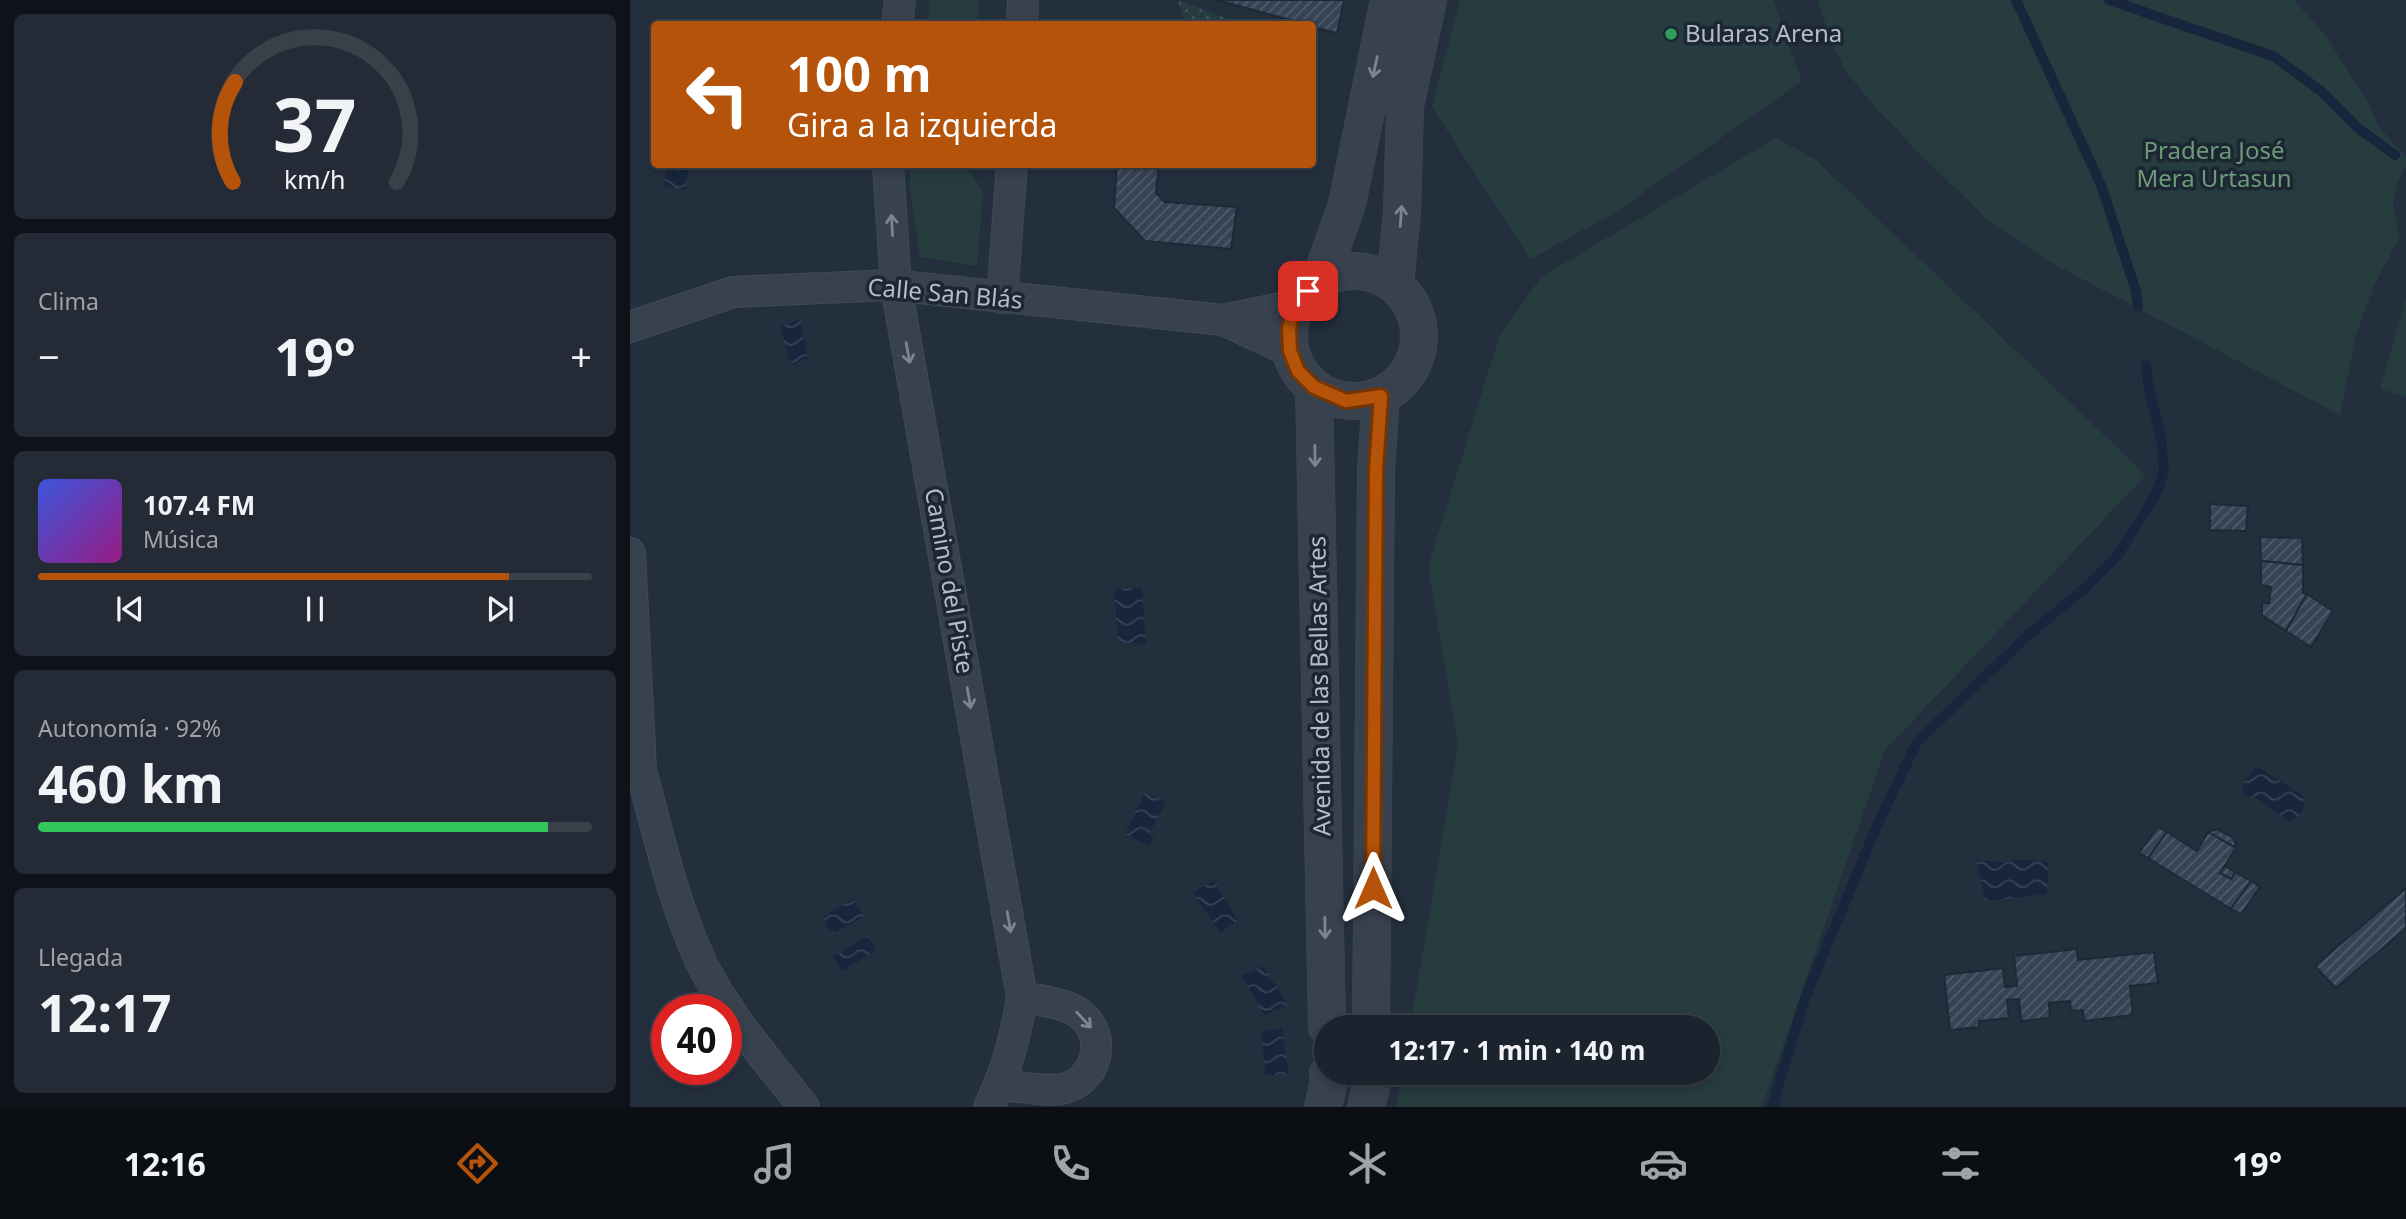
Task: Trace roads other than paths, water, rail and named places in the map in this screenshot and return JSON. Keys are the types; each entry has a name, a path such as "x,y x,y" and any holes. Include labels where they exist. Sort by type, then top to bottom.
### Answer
{"street":[{"path":"897,21 900,0"},
{"path":"1022,21 1023,0"},
{"path":"1321,278 1359,269 1395,284 1415,310 1420,344 1407,375 1381,396 1346,401 1314,387 1298,371 1290,351 1289,328 1295,305 1321,278 1347,204 1389,0"},
{"path":"1395,284 1402,213 1405,106 1428,0"},
{"name":"Camino del Piste","path":"888,168 897,286 1022,997 1015,1042 995,1096 1073,1085 1093,1066 1096,1053 1093,1030 1086,1019 1067,1006 1022,997"},
{"path":"1002,298 1012,168"},
{"name":"Calle San Blás","path":"630,327 733,292 897,286 1223,320 1295,305"},
{"name":"Calle San Blás","path":"1223,320 1290,351"},
{"name":"Avenida de las Bellas Artes","path":"1314,387 1328,1015"},
{"name":"Avenida de las Bellas Artes","path":"1371,1015 1376,470 1381,396"},
{"path":"630,553 636,765 679,911 703,966 742,1028 804,1107"},
{"path":"1323,1107 1326,1085"},
{"path":"1366,1107 1371,1085"}],"water":[{"path":"667,168 689,168 685,190 664,186"},
{"path":"800,319 808,359 791,365 780,327"},
{"path":"1142,588 1146,644 1118,642 1114,589"},
{"path":"2256,766 2305,797 2303,809 2294,820 2290,822 2258,799 2243,795 2245,782"},
{"path":"1145,792 1166,802 1149,834 1154,838 1149,847 1125,834"},
{"path":"2025,859 2049,862 2047,894 1985,901 1976,860 2002,862"},
{"path":"1214,880 1238,921 1220,933 1193,893"},
{"path":"853,899 864,916 833,934 821,918"},
{"path":"868,936 877,950 842,971 833,957"},
{"path":"1263,966 1288,1005 1265,1015 1241,976"},
{"path":"1282,1028 1289,1075 1265,1075 1262,1031"}],"waterway":[{"path":"2016,0 2101,185 2136,291 2138,306"},
{"path":"2109,0 2273,56 2321,91 2358,128 2395,155"},
{"path":"1772,1107 1805,998 1879,821 1917,742 2026,637 2085,588 2117,556 2155,496 2164,471 2161,437 2149,390 2146,365"}],"place":[{"name":"Bularas Arena","path":"1671,34"}],"park label":[{"name":"Pradera José Mera Urtasun","path":"2214,165"}]}
